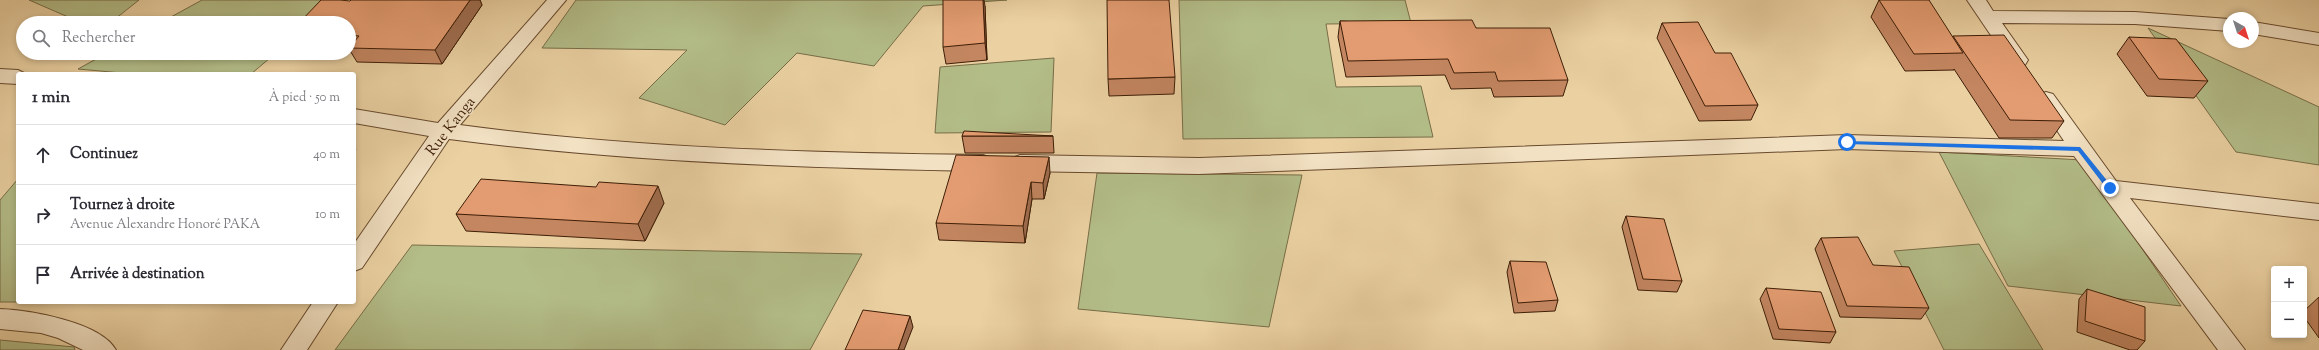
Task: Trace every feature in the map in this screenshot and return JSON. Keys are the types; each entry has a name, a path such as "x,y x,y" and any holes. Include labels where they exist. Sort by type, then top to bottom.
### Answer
{"street":[{"name":"Rue Kanga","path":"356,259 443,131 557,0"},
{"path":"1982,9 2223,25"},
{"path":"1982,9 2080,149 2232,350"},
{"path":"2259,29 2319,38"},
{"path":"0,76 16,77"},
{"path":"356,116 443,131 558,144 788,160 1199,166 1847,142 2080,149"},
{"path":"2110,188 2319,212"},
{"path":"294,350 325,304"},
{"path":"0,319 24,319 51,324 103,350"}],"green space":[{"path":"29,0 139,0 119,16 66,16"},
{"path":"202,0 339,0 320,16 173,16"},
{"path":"576,0 1007,0 923,6 874,66 797,53 725,125 639,98 687,50 542,48"},
{"path":"1179,0 1405,0 1411,23 1326,24 1336,87 1421,86 1433,137 1183,139"},
{"path":"2148,28 2319,107 2319,165 2236,152"},
{"path":"1054,58 1051,132 935,133 940,67"},
{"path":"94,60 268,60 253,72 111,72 78,69"},
{"path":"1939,152 2082,160 2181,306 2008,286"},
{"path":"1097,173 1302,175 1269,327 1078,309"},
{"path":"16,181 16,302 0,302 0,200"},
{"path":"1979,244 2043,350 1944,350 1894,251"},
{"path":"412,245 862,254 810,350 335,350"},
{"path":"0,340 74,347 75,350 0,350"}],"building":[{"path":"321,0 470,0 435,50 356,48 356,40 359,36 356,36 356,16 306,16"},
{"path":"943,0 983,0 985,43 943,47"},
{"path":"1107,0 1169,0 1175,77 1108,79"},
{"path":"1879,0 1929,0 1963,53 1914,54"},
{"path":"1472,20 1476,28 1550,28 1568,80 1498,81 1495,72 1454,73 1448,59 1348,61 1340,21"},
{"path":"1698,22 1715,53 1731,53 1758,105 1705,106 1662,23"},
{"path":"2004,35 2064,121 2010,120 1953,36"},
{"path":"2129,37 2176,39 2208,81 2159,79"},
{"path":"964,131 1053,136 962,136"},
{"path":"956,155 1049,157 1043,183 1031,182 1023,226 936,223"},
{"path":"481,179 596,187 599,182 658,186 638,224 456,214"},
{"path":"1626,216 1664,219 1682,281 1643,279"},
{"path":"1858,237 1873,265 1909,267 1929,308 1847,306 1821,238"},
{"path":"1510,261 1546,262 1558,300 1518,303"},
{"path":"1766,288 1821,292 1836,332 1779,329"},
{"path":"2087,289 2145,307 2145,341 2085,321"},
{"path":"863,310 910,316 898,350 845,350"}],"route":[{"path":"1847,142 2080,149 2110,188"}]}
